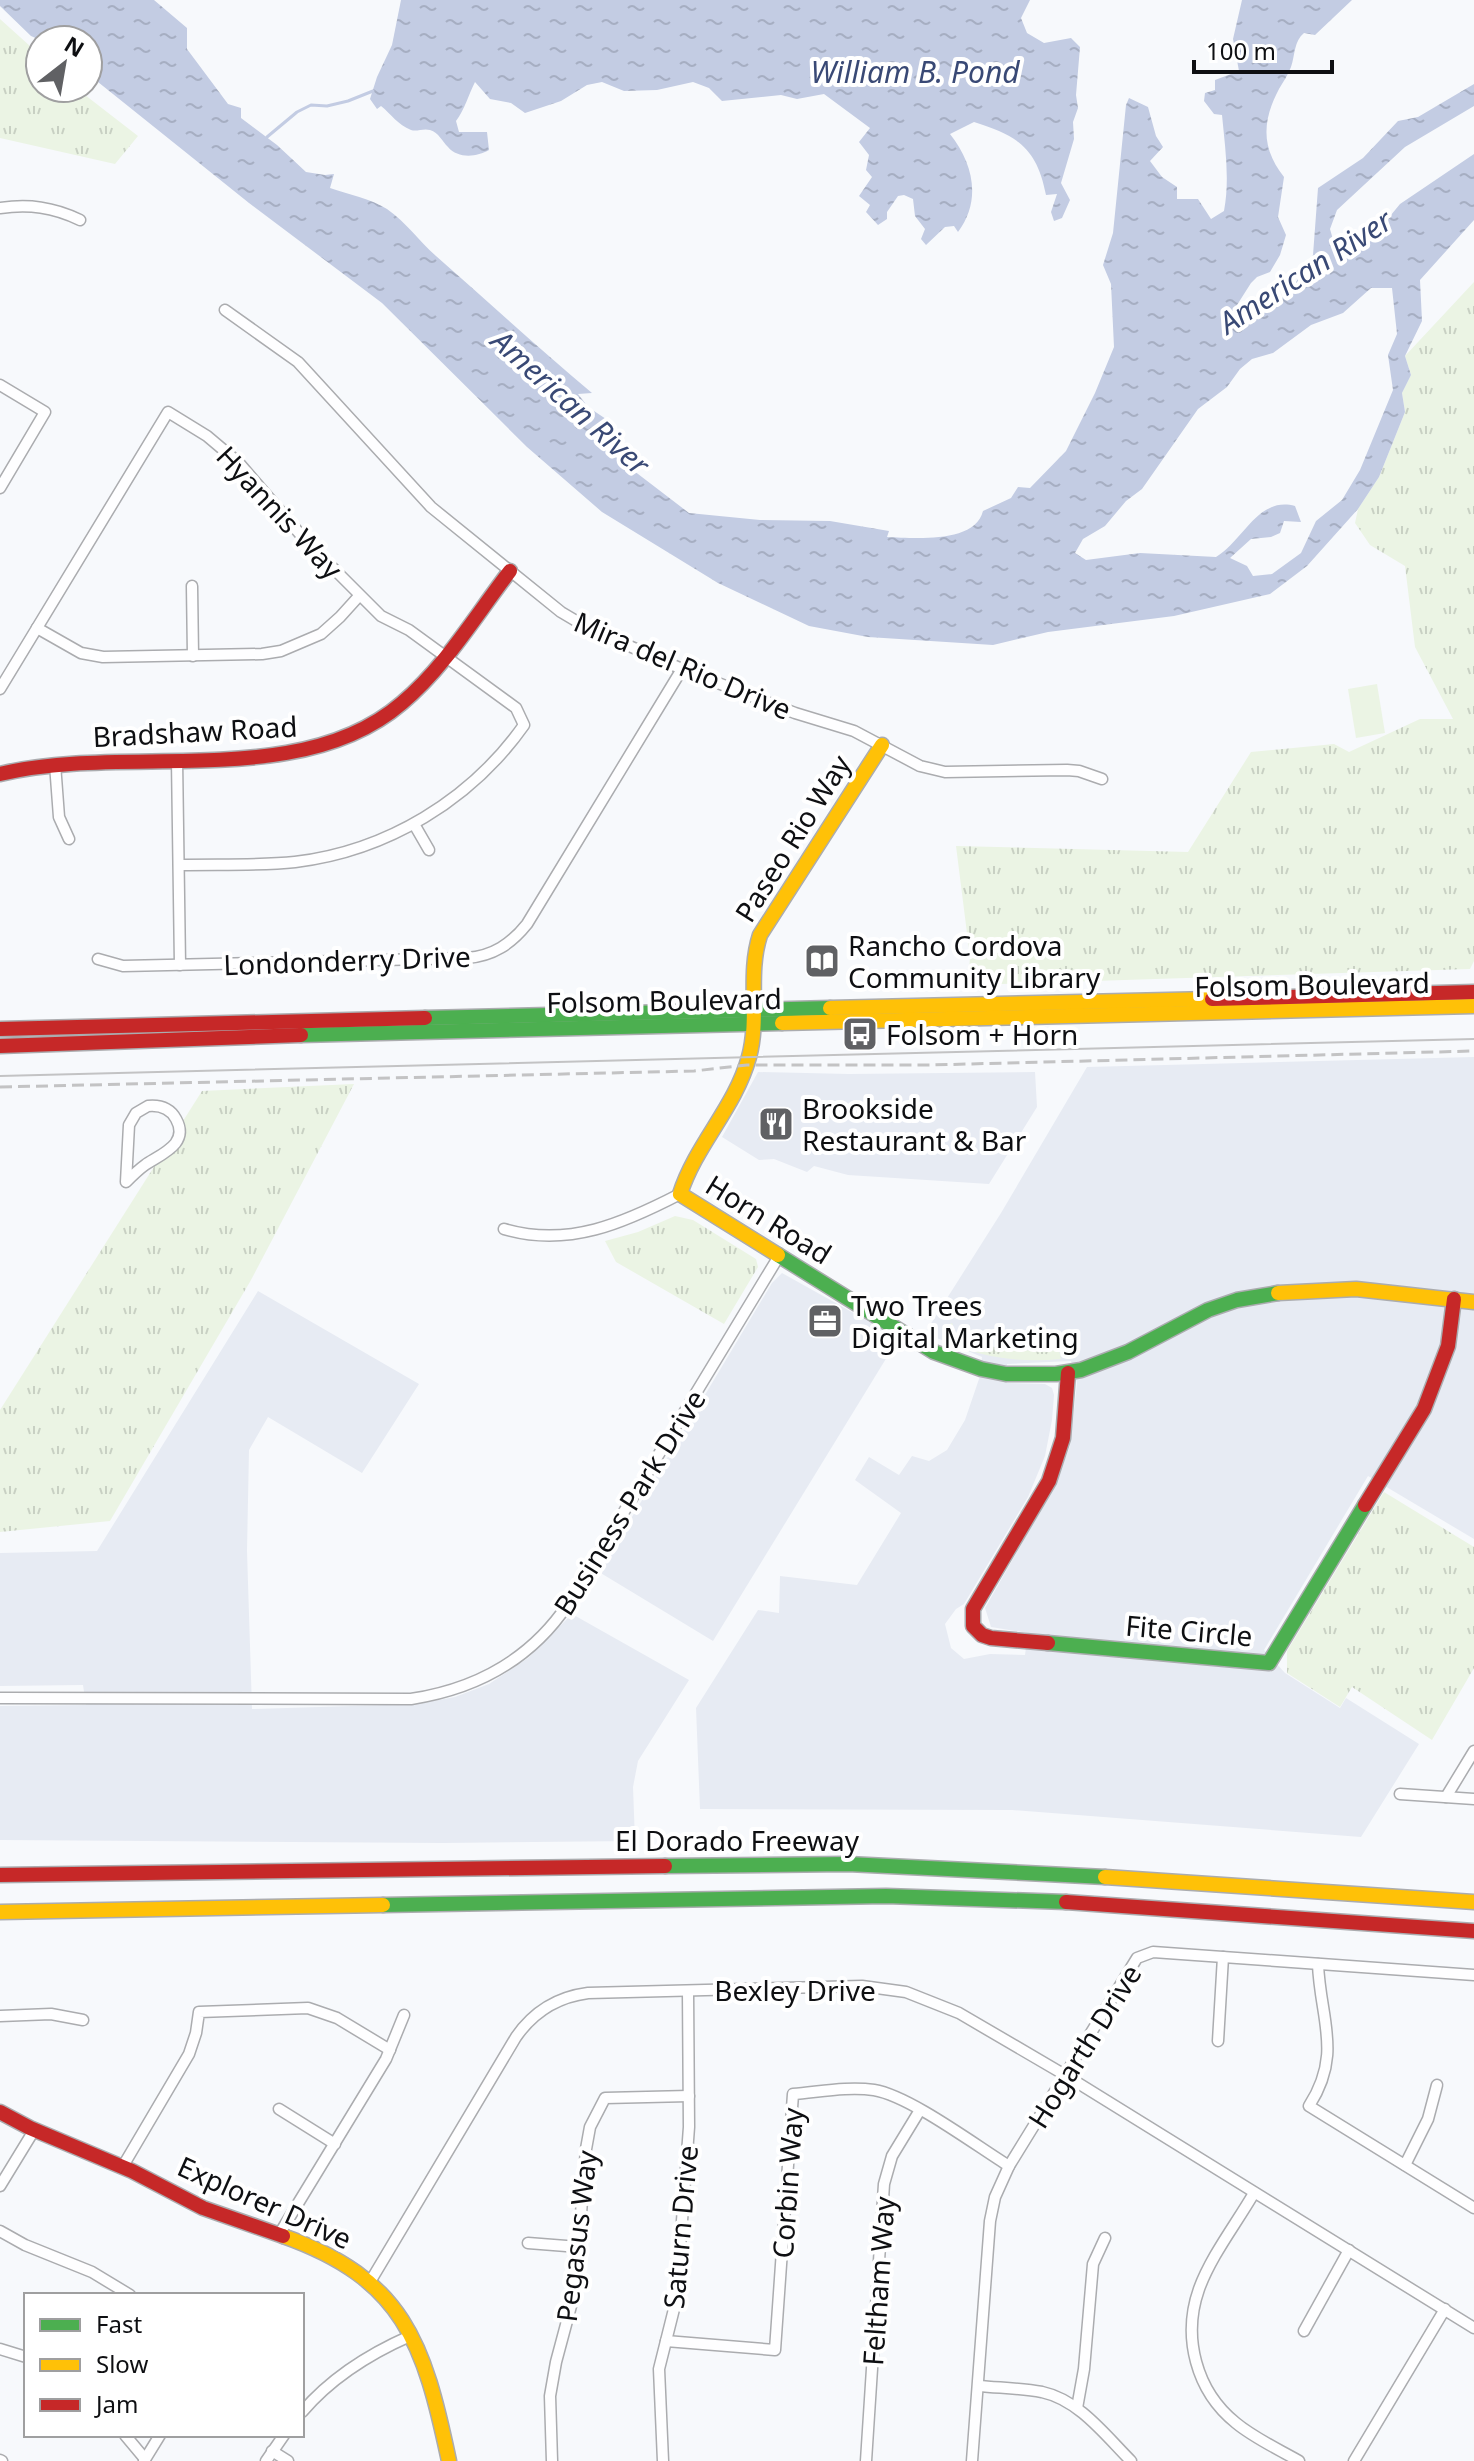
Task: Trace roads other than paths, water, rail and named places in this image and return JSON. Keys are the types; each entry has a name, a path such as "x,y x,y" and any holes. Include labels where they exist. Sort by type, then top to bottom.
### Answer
{"main road":[{"name":"Bradshaw Road","path":"0,774 55,764 278,756 338,743 391,714 425,682 510,571"},
{"name":"Paseo Rio Way","path":"752,1017 752,959 760,935 882,745"},
{"name":"Folsom Boulevard","path":"0,1046 494,1030 940,1004 1474,992"},
{"path":"1024,1017 1041,1009 1089,1007 1094,1001"},
{"path":"877,1020 884,1016 925,1014 940,1004"},
{"name":"Folsom Boulevard","path":"0,1029 569,1013 877,1020 1474,1006"},
{"path":"494,1030 501,1023 560,1021 569,1013"},
{"name":"Horn Road","path":"752,1017 751,1050 740,1081 728,1108 684,1177 680,1194 944,1356 996,1373 1039,1376 1068,1373 1107,1362 1197,1313 1242,1299 1320,1290 1371,1289 1474,1302"},
{"name":"Fite Circle","path":"1068,1373 1066,1416 1057,1460 1039,1501 973,1609 973,1626 982,1635 991,1638 1269,1663 1424,1409 1448,1346 1454,1299"},
{"name":"El Dorado Freeway","path":"0,1875 848,1864 1109,1877 1474,1902"},
{"name":"El Dorado Freeway","path":"0,1912 886,1896 1091,1903 1474,1931"},
{"name":"Explorer Drive","path":"0,2112 33,2132 123,2166 202,2207 320,2250 370,2282 391,2304 410,2336 436,2409 449,2461"}],"street":[{"path":"0,208 43,207 80,220"},
{"name":"Mira del Rio Drive","path":"225,310 298,362 431,507 561,612 588,628 795,713 854,731 909,761 933,770 1067,770 1102,779"},
{"path":"0,385 45,412 0,488"},
{"name":"Hyannis Way","path":"0,689 168,412 207,436 239,463 306,541 381,616 409,630 516,708 524,725 472,783 414,824 361,847 317,858 273,864 179,865"},
{"path":"192,586 193,656"},
{"path":"37,628 67,647 103,657 262,654 293,648 331,626 359,596"},
{"name":"Londonderry Drive","path":"98,959 123,966 180,965 467,958 498,950 527,924 682,669"},
{"path":"177,760 180,965"},
{"path":"55,764 59,817 69,839"},
{"path":"414,824 429,850"},
{"path":"148,1106 168,1110 178,1124 179,1136 174,1146 147,1163 126,1182 130,1140 128,1131 132,1117 148,1106"},
{"path":"504,1229 540,1236 580,1234 642,1214 680,1194"},
{"name":"Business Park Drive","path":"0,1698 400,1700 455,1690 496,1672 532,1647 561,1615 779,1256"},
{"path":"1446,1797 1474,1751"},
{"path":"1400,1794 1474,1799"},
{"name":"Hogarth Drive","path":"972,2461 990,2221 995,2197 1009,2166 1141,1955 1153,1952 1474,1975"},
{"path":"1218,2041 1223,1957"},
{"path":"1318,1964 1328,2050 1322,2081 1309,2106 1474,2208"},
{"name":"Bexley Drive","path":"370,2282 508,2050 530,2020 556,2001 577,1994 862,1986 906,1992 959,2013 1065,2075 1474,2328"},
{"name":"Saturn Drive","path":"663,2461 659,2369 676,2301 689,2127 688,1991"},
{"path":"123,2166 189,2054 199,2012 308,2008 337,2018 390,2050"},
{"path":"0,2016 51,2014 83,2020"},
{"path":"280,2233 390,2050 404,2015"},
{"path":"1405,2165 1428,2119 1437,2085"},
{"name":"Corbin Way","path":"666,2341 775,2350 793,2094 867,2089 897,2097 1009,2166"},
{"name":"Pegasus Way","path":"552,2461 549,2419 552,2385 572,2311 587,2138 594,2117 605,2098 689,2096"},
{"path":"279,2109 335,2144"},
{"name":"Feltham Way","path":"866,2461 884,2184 892,2156 920,2110"},
{"path":"0,2186 33,2132"},
{"path":"1254,2193 1199,2289 1191,2329 1193,2350 1202,2380 1226,2413 1241,2427 1299,2461"},
{"path":"0,2231 25,2245 92,2272 127,2293"},
{"path":"1077,2408 1084,2369 1093,2264 1105,2238"},
{"path":"528,2243 579,2247"},
{"path":"1304,2331 1349,2250"},
{"path":"1354,2461 1445,2309"},
{"path":"304,2410 353,2367 410,2336"},
{"path":"0,2349 24,2356"},
{"path":"979,2386 1040,2392 1061,2398 1077,2408 1131,2461"},
{"path":"127,2437 145,2460 159,2437"},
{"path":"283,2437 269,2456 288,2461"}],"water":[{"name":"American River","path":"0,0 154,0 187,28 187,49 228,104 241,108 241,118 306,172 334,174 330,188 374,202 400,220 436,256 592,393 578,394 588,407 609,421 615,442 597,436 591,438 689,513 760,520 830,521 889,531 887,537 942,537 968,529 978,522 983,511 1011,498 1018,487 1030,488 1066,451 1114,347 1111,284 1103,265 1113,233 1129,98 1148,107 1156,136 1163,147 1150,161 1162,177 1177,187 1177,199 1198,199 1211,219 1224,211 1227,175 1222,115 1214,114 1204,101 1205,93 1215,90 1215,80 1239,71 1233,39 1242,0 1352,0 1315,35 1304,33 1301,36 1290,70 1273,101 1266,134 1271,156 1284,177 1278,217 1286,235 1280,255 1270,272 1251,283 1237,305 1258,312 1270,309 1291,290 1313,255 1318,188 1363,158 1398,121 1418,117 1474,84 1474,106 1405,147 1337,210 1330,229 1338,257 1368,243 1400,204 1474,154 1474,220 1420,280 1422,321 1405,356 1411,375 1402,393 1405,412 1379,477 1358,509 1307,566 1270,594 1174,616 1048,632 993,645 868,637 809,626 718,583 602,512 527,447 382,303 249,203 104,87 104,24 24,24 24,29 0,6","holes":["1371,288 1392,288 1397,334 1388,355 1393,390 1360,470 1342,500 1316,521 1301,553 1272,574 1253,576 1247,566 1230,558 1251,539 1280,533 1284,521 1301,522 1295,506 1271,507 1261,513 1216,557 1140,553 1086,560 1075,553 1083,539 1105,526 1126,501 1142,489 1198,409 1227,387 1252,359 1273,353 1311,325 1343,313"]},
{"name":"William B. Pond","path":"401,0 1030,0 1021,18 1027,33 1044,43 1071,38 1080,47 1074,139 1061,183 1070,200 1062,218 1054,221 1051,212 1057,194 1046,195 1031,155 1014,139 974,122 950,134 964,157 972,182 970,207 965,220 958,232 954,226 945,227 926,245 921,239 925,229 915,216 913,199 898,196 887,212 887,219 878,225 866,212 870,205 859,196 872,177 866,170 869,155 859,142 870,128 824,94 797,99 781,95 722,101 709,88 693,82 657,90 624,91 602,82 587,85 561,101 525,113 511,103 490,99 475,82 456,121 459,132 487,132 489,150 473,155 457,154 433,131 406,128 381,106 377,109 370,99 392,45"}],"waterway":[{"path":"267,137 297,112 311,105 327,106 373,91"}],"tram line":[{"path":"0,1076 1474,1039"}],"railway":[{"path":"0,1087 694,1071 747,1065 930,1065 1474,1051"}],"place":[{"name":"Rancho Cordova Community Library","path":"822,961"},
{"name":"Folsom + Horn","path":"860,1034"},
{"name":"Brookside Restaurant & Bar","path":"776,1124"},
{"name":"Two Trees Digital Marketing","path":"825,1321"}]}
